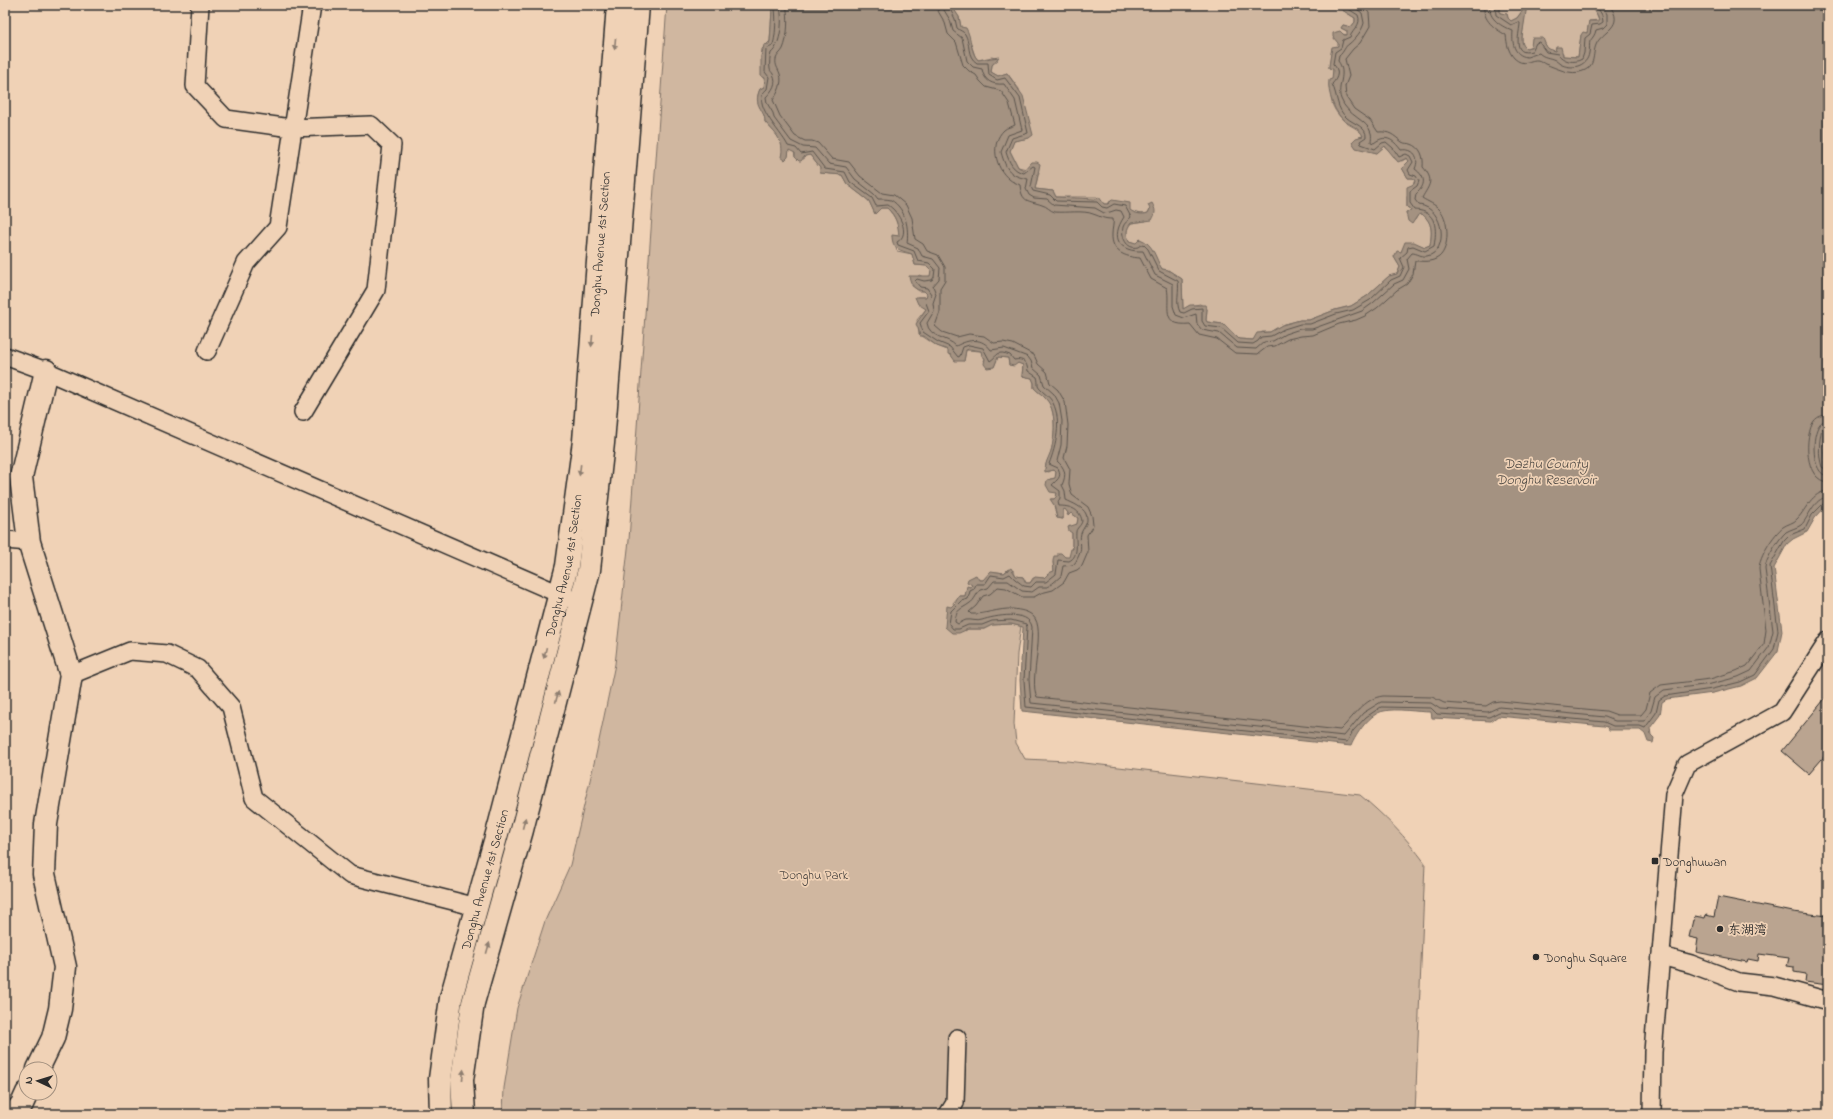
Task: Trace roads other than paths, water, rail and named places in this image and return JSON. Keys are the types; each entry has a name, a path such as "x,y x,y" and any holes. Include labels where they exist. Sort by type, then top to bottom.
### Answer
{"main road":[{"name":"Donghu Avenue 1st Section","path":"441,1114 440,1079 451,998 526,725 567,566 584,441 618,5"},
{"name":"Donghu Avenue 1st Section","path":"464,1114 462,1080 473,1003 522,830 589,570 603,443 638,5"},
{"path":"42,1061 53,1038 65,967 56,920 44,874 46,824 71,675 29,542 21,477 46,371"},
{"path":"14,1114 22,1101"}],"street":[{"path":"200,5 195,86 226,119 292,128 371,125 392,145 376,290 303,412"},
{"path":"207,351 246,263 278,227 312,5"},
{"path":"5,356 46,371 580,603"},
{"path":"5,540 29,542"},
{"path":"1652,1114 1653,1052 1674,794 1687,764 1782,712 1828,641"},
{"path":"71,675 130,651 167,654 198,669 231,707 254,798 350,875 477,907"},
{"path":"1661,956 1691,964 1739,982 1774,986 1828,1001"},
{"path":"948,1114 955,1103 957,1038"}],"water":[{"name":"Dazhu County Donghu Reservoir","path":"769,5 951,5 959,17 961,27 966,28 975,57 978,60 999,57 992,65 991,72 998,76 1007,73 1023,96 1033,135 1029,138 1014,141 1010,151 1018,167 1024,170 1031,162 1037,162 1040,164 1035,189 1053,191 1056,197 1096,199 1099,197 1104,204 1108,204 1112,200 1130,203 1130,210 1139,214 1148,213 1150,209 1148,205 1152,203 1155,212 1152,220 1131,223 1127,232 1129,241 1136,243 1140,239 1145,241 1154,252 1162,269 1168,270 1182,279 1183,309 1190,305 1205,305 1207,309 1207,322 1223,324 1239,339 1253,340 1257,333 1270,332 1282,325 1300,320 1309,320 1335,310 1351,306 1367,296 1389,276 1397,274 1400,267 1394,257 1397,251 1401,252 1405,242 1414,242 1425,247 1430,245 1431,228 1426,217 1422,214 1418,215 1412,224 1408,221 1406,212 1411,211 1410,208 1407,207 1407,187 1414,184 1415,181 1413,178 1408,178 1402,168 1409,161 1407,158 1398,162 1385,146 1377,153 1356,148 1352,142 1356,138 1363,136 1362,134 1354,126 1342,119 1335,109 1329,91 1329,80 1332,79 1333,69 1329,68 1332,47 1338,46 1338,43 1333,37 1333,33 1340,31 1344,35 1347,35 1347,31 1341,28 1343,25 1351,27 1355,22 1355,18 1339,8 1338,5 1500,5 1500,13 1507,14 1511,21 1517,18 1527,5 1522,37 1522,43 1525,47 1531,47 1532,38 1543,38 1548,48 1555,51 1556,47 1561,47 1563,56 1578,57 1581,35 1583,32 1587,33 1589,21 1599,21 1593,5 1828,5 1828,419 1823,447 1828,472 1828,504 1815,518 1807,532 1793,539 1787,544 1774,568 1782,631 1778,651 1757,678 1741,686 1713,693 1667,699 1662,702 1660,715 1650,728 1651,735 1654,738 1653,743 1648,742 1645,734 1640,730 1609,730 1608,727 1604,726 1498,716 1491,721 1432,718 1431,712 1401,710 1384,711 1374,716 1360,730 1351,746 1022,711 1020,680 1023,627 1011,624 992,625 984,629 968,629 959,633 952,633 945,627 947,606 951,607 959,596 965,596 967,586 971,587 972,585 967,582 968,579 976,575 979,580 983,580 991,571 1004,573 1011,568 1016,576 1023,577 1026,583 1030,583 1035,577 1044,578 1049,573 1054,571 1054,556 1058,556 1058,553 1061,553 1065,557 1069,557 1071,549 1073,549 1072,533 1069,531 1068,527 1077,524 1078,518 1071,513 1068,516 1065,509 1063,510 1063,519 1057,518 1054,505 1050,499 1054,499 1057,493 1050,492 1046,485 1047,480 1055,478 1056,472 1054,470 1045,472 1053,439 1054,424 1050,404 1034,388 1032,378 1022,376 1023,365 1018,363 1014,366 1009,365 1008,358 998,357 994,367 987,368 984,364 985,358 982,356 981,351 969,349 966,350 964,361 955,361 951,355 948,354 948,350 937,346 924,336 920,336 916,324 926,309 918,304 915,297 926,297 927,294 924,291 918,290 914,286 909,276 930,276 931,270 927,266 915,265 912,254 895,247 892,240 892,235 899,236 897,224 893,214 887,208 881,208 875,214 869,201 847,184 842,175 820,173 820,168 810,155 805,156 801,161 799,161 795,157 795,153 789,150 788,157 785,160 781,157 782,146 776,134 765,122 757,100 760,89 764,87 765,78 761,76 761,57 764,45 769,44 770,41 772,10"}],"place":[{"name":"Donghuwan","path":"1655,861"},
{"name":"东湖湾","path":"1720,929"},
{"name":"Donghu Square","path":"1536,957"}],"park label":[{"name":"Donghu Park","path":"814,874"}]}
